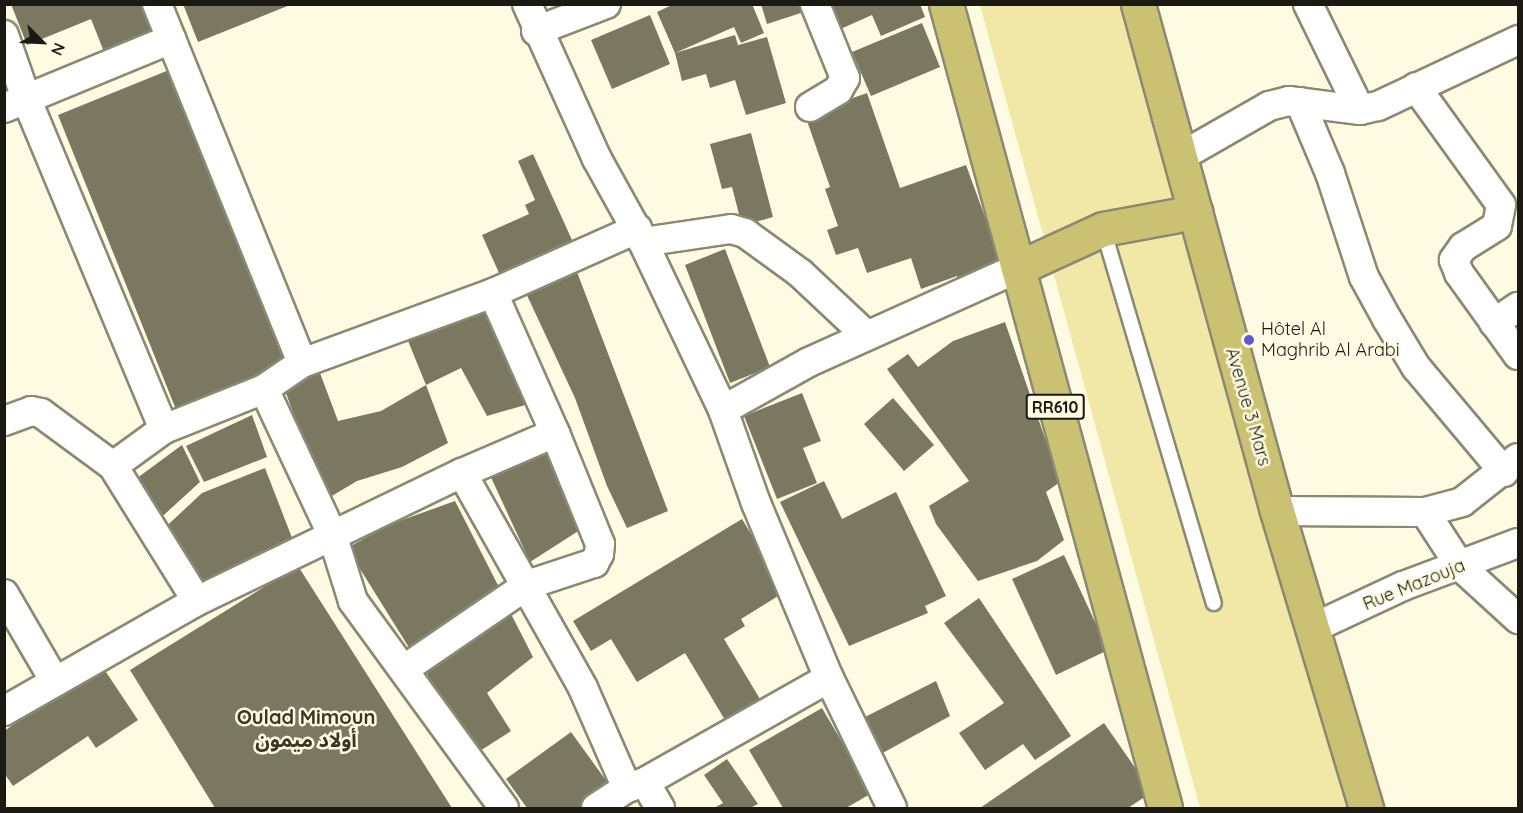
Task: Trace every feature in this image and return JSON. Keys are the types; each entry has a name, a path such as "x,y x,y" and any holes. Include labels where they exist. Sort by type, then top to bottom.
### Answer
{"main road":[{"name":"RR610","path":"946,4 1165,808"},
{"name":"Avenue 3 Mars","path":"1138,4 1277,511 1366,808"},
{"path":"1018,268 1103,229 1195,212"}],"street":[{"path":"157,4 302,363"},
{"path":"527,4 536,31 597,159 640,235 723,410 756,503 829,678 892,808"},
{"path":"536,31 606,4"},
{"path":"810,106 838,90 845,78 815,4"},
{"path":"1308,4 1360,110"},
{"path":"4,35 15,103 164,429"},
{"path":"15,103 171,39"},
{"path":"1180,158 1269,106 1300,102 1360,110 1390,102 1416,87 1518,40"},
{"path":"1416,87 1501,205 1497,226 1463,247 1455,260 1459,273 1518,355"},
{"path":"1277,511 1425,512 1462,502 1511,465 1416,367 1387,320 1364,277 1330,172 1300,102"},
{"path":"113,466 164,429 264,389 302,363 493,293 640,235 731,229 745,233 783,259 866,335"},
{"path":"723,410 808,362 1018,268"},
{"path":"406,668 527,585 594,563 599,554 600,544 555,433 493,293"},
{"path":"1494,323 1518,307"},
{"path":"264,389 332,534 354,601 406,668 504,808"},
{"path":"4,421 31,411 41,413 113,466 196,601"},
{"path":"4,711 54,680 196,601 462,473 555,433"},
{"path":"462,473 527,585 636,785 660,808"},
{"path":"1425,512 1460,566 1518,619"},
{"name":"Rue Mazouja","path":"1311,629 1403,586 1518,543"},
{"path":"4,594 54,680"},
{"path":"596,808 829,678"}],"lane":[{"path":"1103,229 1214,603"}],"shaded area":[{"path":"980,5 1121,5 1166,170 1358,808 1200,808"}],"building":[{"path":"11,4 140,4 154,38 106,57 91,19 27,45"},
{"path":"183,4 290,4 290,5 198,42"},
{"path":"674,4 752,4 764,33 741,43 734,27 675,53 657,12"},
{"path":"761,4 805,4 807,11 767,24"},
{"path":"824,4 920,4 925,17 881,36 872,15 836,31"},
{"path":"650,15 670,64 612,89 591,40"},
{"path":"922,23 940,67 871,96 852,52"},
{"path":"735,35 738,45 735,46 767,37 786,103 746,115 735,80 710,88 706,74 682,81 675,53"},
{"path":"169,70 287,368 177,412 58,115"},
{"path":"867,93 900,188 966,165 1004,269 960,285 957,276 921,289 911,258 867,273 858,248 836,255 827,230 838,226 825,189 830,187 805,115"},
{"path":"751,133 773,217 742,226 732,187 722,189 710,144"},
{"path":"533,154 572,240 499,273 482,235 529,214 525,205 535,200 518,161"},
{"path":"725,249 770,367 730,383 685,265"},
{"path":"577,272 668,511 627,528 607,486 575,398 524,289"},
{"path":"493,310 503,351 525,405 487,416 461,368 426,385 406,336"},
{"path":"1005,322 1060,482 1046,492 1064,540 1037,561 978,581 936,524 929,506 969,481 887,369 908,354 918,367 953,341"},
{"path":"320,373 338,421 381,411 426,385 448,443 402,467 357,481 325,500 283,385"},
{"path":"802,393 821,441 803,448 817,483 777,499 744,416"},
{"path":"893,398 934,445 904,471 864,424"},
{"path":"252,415 267,457 204,482 186,446"},
{"path":"182,445 200,482 155,523 129,484"},
{"path":"546,449 561,488 583,528 530,562 489,473"},
{"path":"265,468 294,543 199,590 157,535 202,493"},
{"path":"824,481 842,519 896,492 946,596 925,606 928,613 849,646 780,502"},
{"path":"455,501 504,597 413,654 347,548 391,524"},
{"path":"742,519 786,591 741,619 745,626 724,639 763,704 728,725 685,653 637,682 611,639 591,651 573,621"},
{"path":"1064,555 1108,650 1056,675 1012,579"},
{"path":"298,566 452,808 215,808 130,670"},
{"path":"979,598 1071,736 1035,760 1023,744 985,770 959,733 1004,703 944,623"},
{"path":"508,608 533,657 487,693 511,731 472,756 421,663"},
{"path":"102,666 138,720 96,748 88,736 13,786 4,773 4,731"},
{"path":"936,681 950,716 879,755 861,719"},
{"path":"822,708 872,793 846,808 783,808 749,750"},
{"path":"1104,723 1152,792 1128,808 980,808"},
{"path":"571,732 610,786 579,808 527,808 506,779"},
{"path":"727,759 758,804 750,808 714,808 723,803 704,775"}],"place":[{"name":"Hôtel Al Maghrib Al Arabi","path":"1249,340"}],"district":[{"name":"Oulad Mimoun أولاد ميمون","path":"306,728"}]}
